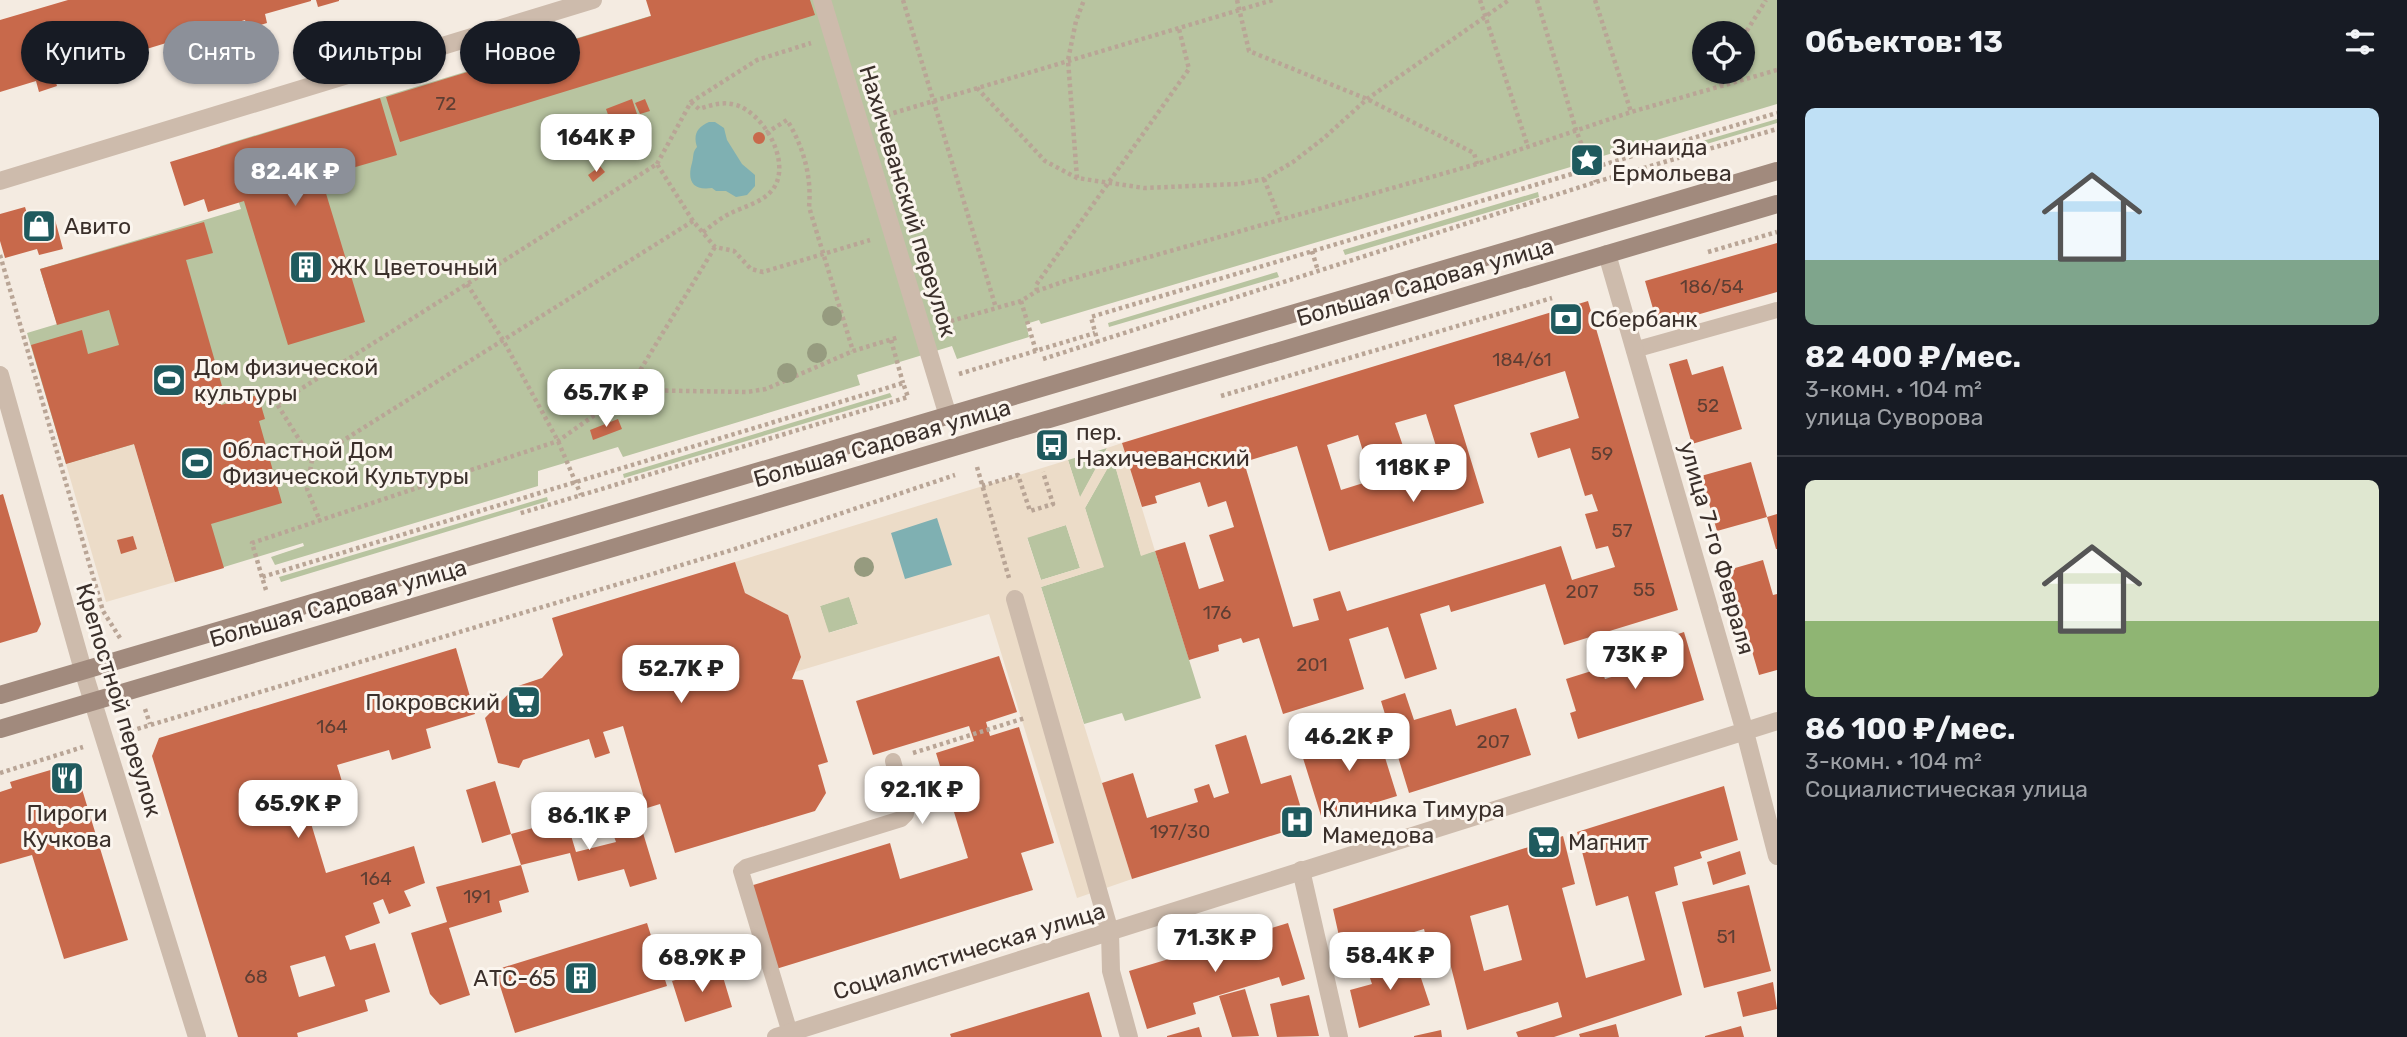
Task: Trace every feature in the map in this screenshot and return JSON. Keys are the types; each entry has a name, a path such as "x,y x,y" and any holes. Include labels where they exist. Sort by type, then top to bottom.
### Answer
{"main road":[{"name":"Большая Садовая улица","path":"0,695 1777,171"},
{"name":"Большая Садовая улица","path":"0,729 1777,204"}],"street":[{"path":"0,181 593,0"},
{"name":"Нахичеванский переулок","path":"822,0 948,416"},
{"name":"улица 7-го Февраля","path":"1607,254 1745,732 1777,856"},
{"name":"Крепостной переулок","path":"0,375 83,670 197,1037"},
{"path":"1015,599 1110,932 1111,971 1129,1037"},
{"name":"Социалистическая улица","path":"783,1035 1777,721"},
{"path":"1301,870 1339,1037"}],"lane":[{"path":"1634,350 1777,310"},
{"path":"783,1035 741,871 746,867 901,818 906,814 906,808 893,761"}],"path":[{"path":"903,0 996,308"},
{"path":"1077,178 1068,60 1076,21 1084,0"},
{"path":"1237,0 1249,51 1367,99 1474,153 1477,163"},
{"path":"859,124 1273,0"},
{"path":"1480,0 1528,148"},
{"path":"977,88 1045,161 1077,178 1144,188 1238,184 1264,178 1293,162 1367,99 1509,0"},
{"path":"1537,0 1576,130 1596,182"},
{"path":"1595,0 1631,113"},
{"path":"1753,21 1766,0"},
{"path":"1037,291 1036,285 1189,69 1179,29"},
{"path":"320,521 307,489 312,460 277,404 657,164 691,102 757,60 833,37"},
{"path":"922,330 1021,301 1037,291 1068,280 1528,148 1576,130 1777,70"},
{"path":"691,102 699,109 719,103 742,107 759,121 774,145 779,162 778,177 773,188 750,205 717,221 702,233"},
{"path":"1098,343 1091,317 1777,113"},
{"path":"766,133 787,120 797,136 807,173 809,207 853,351"},
{"path":"1038,361 1596,182 1777,129"},
{"path":"657,164 702,233 715,247 734,251 751,269 763,272 892,233"},
{"path":"1264,178 1280,219"},
{"path":"312,460 693,220"},
{"path":"266,590 252,543 558,441 630,390 715,247"},
{"path":"1312,251 1318,271"},
{"path":"0,255 103,611 118,634"},
{"path":"467,284 503,340 558,441 581,495"},
{"path":"1021,301 1036,351"},
{"path":"905,390 1095,333"},
{"path":"516,515 908,397 891,340 853,351 766,389 747,392 630,390"},
{"path":"262,577 904,383"},
{"path":"150,724 735,549 977,467 1015,599"},
{"path":"982,486 1018,475 1030,511 1053,504 1043,472"},
{"path":"893,761 1047,711"},
{"path":"0,773 85,747"}],"green space":[{"path":"703,0 1777,0 1777,104 1603,156 1601,152 1573,160 1574,166 1041,324 1039,320 1026,324 1029,337 957,359 952,346 857,375 860,385 623,457 618,447 538,471 538,486 275,565 271,557 304,546 303,543 175,582 135,445 66,464 27,333 57,324 40,269 241,209 220,146 425,84 446,84 446,78 460,73 460,84 580,84 580,37"},
{"path":"1777,119 1777,123 1663,157 1662,153"},
{"path":"1538,192 1539,197 1345,255 1343,250"},
{"path":"1277,272 1279,277 1109,327 1108,323"},
{"path":"890,393 892,397 624,478 623,474"},
{"path":"1107,448 1080,498 1068,460"},
{"path":"1113,458 1141,555 1155,551 1201,698 1125,721 1122,713 1084,724 1041,587 1103,567 1085,508"},
{"path":"547,497 548,501 281,582 279,577"},
{"path":"1066,525 1080,568 1041,580 1027,537"},
{"path":"849,596 858,624 828,633 820,606"}],"shaded area":[{"path":"1122,443 1155,551 1141,556 1113,459 1085,508 1104,567 1041,587 1132,879 1077,898 989,614 795,672 801,657 788,615 745,593 735,562 1068,460 1080,497 1107,448","holes":["1066,525 1080,568 1041,580 1027,538","849,597 858,624 829,633 820,606"]},
{"path":"134,444 175,582 106,602 66,464"}],"water":[{"path":"715,122 724,128 727,140 742,164 755,175 755,186 747,195 736,197 726,191 700,188 693,183 690,174 697,147 696,135 702,126"},
{"path":"937,518 952,565 905,579 891,533"}],"building":[{"path":"68,0 311,0 265,14 267,21 163,21 163,44 149,48 149,21 21,21 21,84 26,84 0,92 0,20"},
{"path":"316,0 339,0 339,1 318,7"},
{"path":"646,0 810,0 815,15 400,142 386,97 429,84 446,84 446,79 460,74 460,84 580,84 580,38 651,16"},
{"path":"37,84 56,84 57,86 39,92"},
{"name":"ЖК Цветочный","path":"380,98 397,155 321,177 365,322 288,345 244,201 208,212 204,199 184,206 170,162"},
{"path":"632,99 637,114 611,123 606,109"},
{"path":"645,99 650,111 640,114 635,103"},
{"path":"605,115 609,125 596,130 592,120"},
{"path":"759,132 765,138 759,144 753,138"},
{"path":"600,166 605,172 593,182 588,175"},
{"path":"25,207 30,223 54,216 63,249 39,255 37,249 5,258 0,241 0,214"},
{"name":"Дом физической культуры","path":"204,222 213,253 186,260 222,386 216,388 221,405 258,395 265,419 259,421 282,503 211,524 224,568 175,582 134,444 66,464 31,345 82,330 88,354 119,345 109,310 57,325 40,269"},
{"path":"1777,243 1777,292 1658,326 1645,281"},
{"path":"1588,301 1678,610 1564,645 1545,584 1451,612 1449,605 1420,614 1437,669 1405,679 1388,627 1349,639 1364,689 1283,714 1259,638 1243,643 1241,638 1218,645 1219,651 1189,660 1155,551 1185,542 1199,589 1224,581 1209,535 1234,527 1226,501 1208,507 1200,482 1155,496 1157,503 1142,507 1122,443","holes":["1565,371 1579,418 1530,433 1538,458 1570,448 1585,496 1592,494 1598,511 1585,514 1596,549 1608,546 1615,567 1572,580 1561,546 1347,611 1340,591 1313,599 1319,620 1293,627 1244,462 1297,446 1329,551 1484,503 1454,405","1426,414 1440,459 1341,490 1327,445 1358,435 1365,458 1403,446 1395,423"]},
{"path":"1687,359 1692,375 1723,366 1742,429 1692,444 1669,364"},
{"path":"618,419 622,429 593,440 590,430"},
{"path":"1751,462 1767,517 1717,531 1701,476"},
{"path":"3,494 41,624 37,632 0,643 0,495"},
{"path":"1777,514 1777,549 1776,549 1767,517"},
{"path":"133,536 137,549 121,554 117,540"},
{"path":"1763,560 1773,595 1777,594 1777,670 1759,675 1728,570"},
{"path":"735,562 745,593 788,615 801,657 792,679 803,680 828,762 818,765 826,793 815,811 675,853 660,804 647,808 623,726 603,732 610,753 595,758 589,739 523,760 519,768 498,763 485,718 515,687 542,678 563,655 552,618"},
{"path":"1684,632 1704,700 1578,739 1570,713 1576,711 1566,679 1601,668 1605,679 1664,661 1657,641"},
{"path":"456,648 475,714 426,729 431,748 392,760 389,750 337,765 350,808 310,820 326,873 414,846 425,883 404,891 411,906 389,914 383,899 373,903 380,923 345,936 350,950 375,943 390,992 365,1000 368,1011 297,1033 298,1037 238,1037 152,756 159,738","holes":["325,956 335,986 299,997 290,966"]},
{"path":"999,656 1017,712 986,722 990,736 1019,727 1054,843 1021,853 1033,890 776,969 750,886 890,843 900,879 968,858 936,753 974,741 969,726 873,755 856,701"},
{"path":"1405,693 1414,720 1451,709 1456,726 1516,708 1531,755 1409,793 1381,701"},
{"path":"1373,719 1397,796 1322,819 1298,742 1322,735 1329,759 1360,749 1353,725"},
{"path":"1246,735 1261,784 1291,775 1306,825 1132,879 1102,783 1133,773 1147,818 1198,802 1194,789 1209,784 1214,798 1229,793 1215,745"},
{"path":"74,763 128,940 64,959 32,855 0,864 0,792 12,788 10,782"},
{"path":"495,781 511,834 482,843 466,790"},
{"path":"1724,786 1738,840 1700,852 1702,858 1674,867 1678,885 1655,892 1682,995 1554,1037 1518,1037 1516,1032 1562,1017 1558,1002 1467,1030 1449,959 1433,964 1424,929 1401,936 1405,949 1372,959 1369,946 1343,954 1333,909 1563,836 1575,884 1562,888 1586,978 1645,960 1628,896 1596,906 1577,832","holes":["1508,905 1522,960 1484,971 1470,916"]},
{"path":"566,819 576,852 616,842 612,831 640,823 657,879 630,887 624,869 578,881 570,853 521,865 511,834"},
{"path":"1740,851 1746,874 1713,885 1707,862"},
{"path":"521,865 529,892 499,901 502,912 449,928 470,995 440,1005 430,994 411,933 447,922 436,887"},
{"path":"1749,885 1771,971 1704,988 1682,902"},
{"name":"АТС-65","path":"647,923 667,986 515,1033 495,970"},
{"path":"1288,923 1305,979 1282,986 1279,977 1193,1003 1196,1014 1147,1029 1129,971"},
{"path":"1413,954 1430,1005 1359,1028 1350,990 1372,984 1367,969"},
{"path":"720,967 732,1007 685,1022 672,981"},
{"path":"1773,982 1777,1009 1743,1017 1737,992"},
{"path":"1245,989 1259,1036 1232,1037 1219,996"},
{"path":"1089,992 1102,1037 951,1037 950,1034"},
{"path":"1309,995 1319,1036 1277,1037 1270,1004"},
{"path":"1616,1024 1619,1037 1580,1037 1579,1034"},
{"path":"1741,1026 1744,1037 1705,1037 1705,1036"},
{"path":"1199,1027 1202,1037 1167,1037 1167,1036"},
{"path":"1441,1030 1442,1037 1414,1037 1414,1036"}],"place":[{"name":"Зинаида Ермольева","path":"1587,160"},
{"name":"Авито","path":"39,226"},
{"name":"ЖК Цветочный","path":"306,267"},
{"name":"Сбербанк","path":"1566,319"},
{"name":"Дом физической культуры","path":"169,380"},
{"name":"пер. Нахичеванский","path":"1052,445"},
{"name":"Областной Дом Физической Культуры","path":"197,463"},
{"name":"Покровский","path":"524,702"},
{"name":"Пироги Кучкова","path":"67,778"},
{"name":"Клиника Тимура Мамедова","path":"1297,822"},
{"name":"Магнит","path":"1544,842"},
{"name":"АТС-65","path":"581,978"}]}
